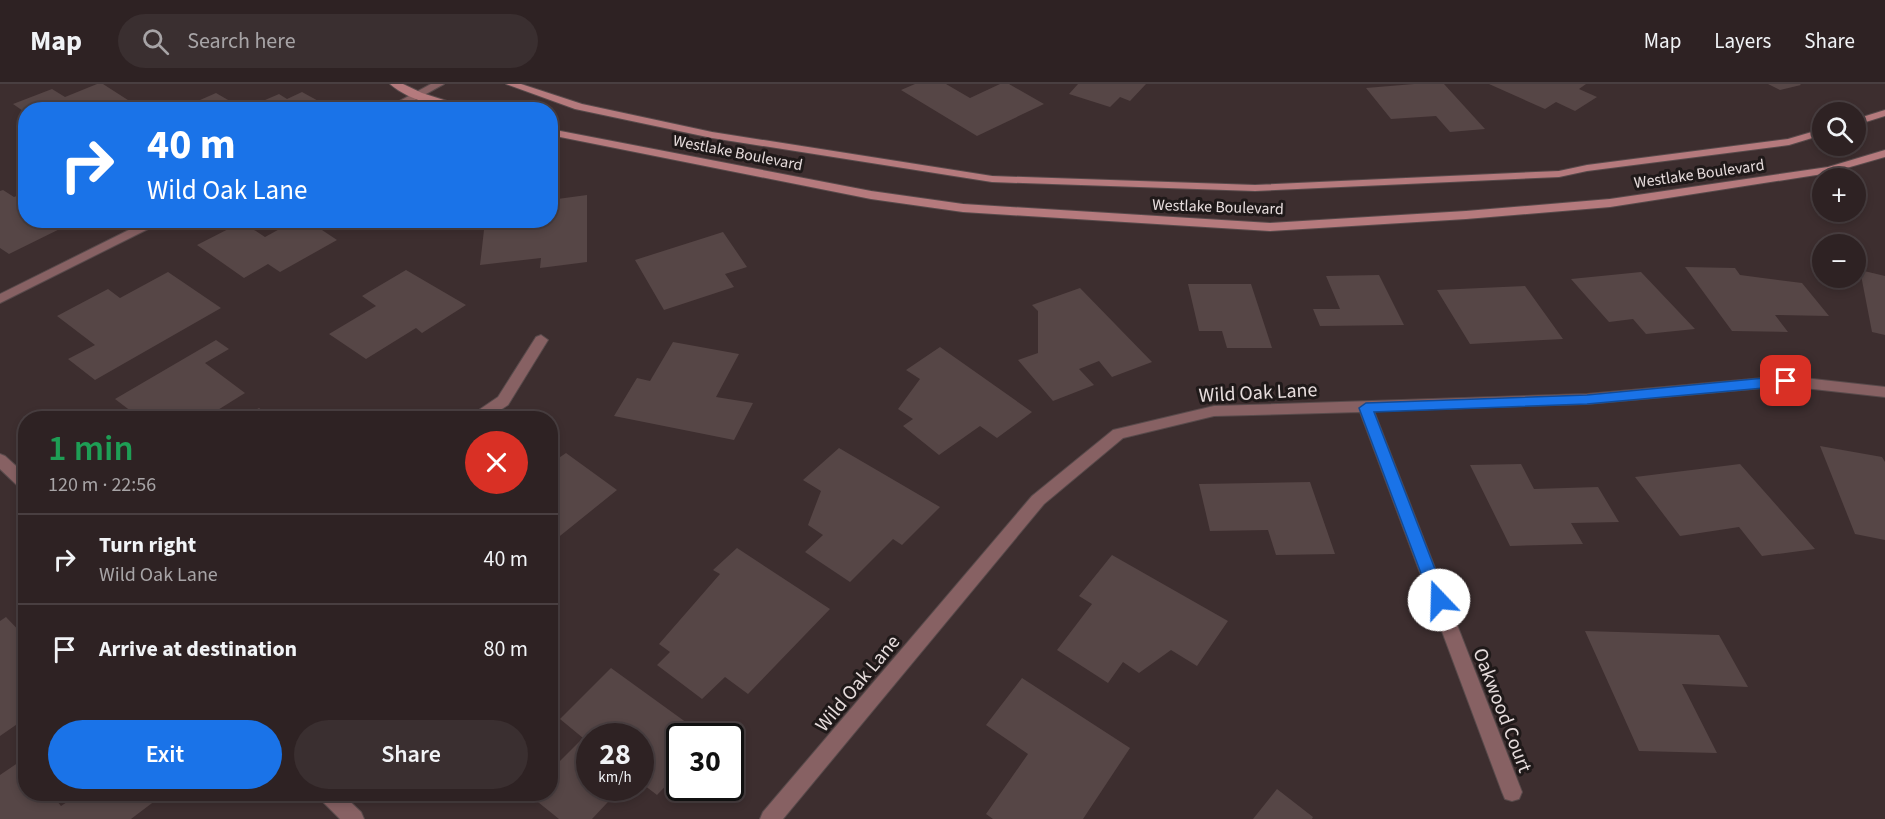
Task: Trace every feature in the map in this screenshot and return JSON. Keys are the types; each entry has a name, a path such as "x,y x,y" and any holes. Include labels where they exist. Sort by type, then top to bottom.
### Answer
{"street":[{"path":"395,84 444,102"},
{"path":"403,102 439,84"},
{"name":"Westlake Boulevard","path":"511,84 579,107 711,135 992,179 1075,183 1255,188 1559,174 1587,168 1789,142 1812,135"},
{"path":"1866,119 1885,113"},
{"name":"Westlake Boulevard","path":"558,134 871,195 963,208 1270,227 1466,215 1610,203 1829,170 1885,153"},
{"path":"0,298 144,228"},
{"path":"488,411 503,401 541,340"},
{"name":"Wild Oak Lane","path":"770,819 1038,500 1118,434 1214,411 1366,408 1587,399 1786,381 1885,392"},
{"name":"Oakwood Court","path":"1366,408 1512,792"},
{"path":"0,460 18,477"},
{"path":"336,801 354,819"}],"building":[{"path":"97,84 103,84 131,102 18,102 52,89 65,97"},
{"path":"915,84 946,84 970,98 1000,84 1009,84 1044,104 977,136 901,90"},
{"path":"1078,84 1146,84 1130,101 1120,97 1110,107 1069,94"},
{"path":"1444,84 1485,129 1450,132 1436,116 1391,119 1366,88"},
{"path":"1489,84 1586,84 1579,89 1597,97 1575,111 1556,102 1545,109"},
{"path":"1768,84 1800,84 1801,85 1780,90"},
{"path":"302,92 320,102 260,102 279,94 287,99"},
{"path":"216,93 232,102 196,102"},
{"path":"3,190 14,197 18,195 18,228 62,228 9,254 0,248 0,191"},
{"path":"587,195 587,262 540,268 541,258 480,265 484,230 558,228 558,199"},
{"path":"230,228 251,228 265,237 281,228 319,228 337,240 280,272 268,264 244,278 197,245"},
{"path":"723,232 747,267 725,274 734,287 664,310 635,260"},
{"path":"1685,267 1735,268 1740,275 1802,283 1829,316 1775,315 1788,332 1732,331"},
{"path":"406,270 466,305 422,333 416,328 366,359 329,334 376,306 362,296"},
{"path":"1866,271 1885,276 1885,335 1872,332 1863,288 1866,288"},
{"path":"168,272 221,308 95,380 68,359 95,345 57,316 108,289 120,298"},
{"path":"1641,272 1695,329 1646,334 1633,319 1609,322 1571,279"},
{"path":"1379,275 1404,325 1320,326 1313,309 1340,309 1326,276"},
{"path":"1188,284 1251,284 1272,348 1227,348 1222,331 1199,331"},
{"path":"1525,286 1563,339 1470,344 1437,290"},
{"path":"1080,288 1152,362 1112,377 1099,361 1079,369 1094,385 1053,401 1018,360 1038,353 1038,311 1032,305"},
{"path":"216,340 229,349 205,363 245,393 216,411 131,411 115,399"},
{"path":"673,342 739,354 716,397 753,403 734,440 614,416 637,378 650,381"},
{"path":"940,347 1032,412 997,438 980,426 939,455 903,426 913,419 898,409 920,379 906,370"},
{"path":"1820,446 1882,457 1885,462 1885,540 1855,534"},
{"path":"839,448 940,507 902,545 893,539 850,582 805,552 823,535 808,525 821,491 803,480"},
{"path":"566,453 617,490 558,538 558,458"},
{"path":"1521,464 1534,489 1598,487 1619,522 1571,523 1583,544 1510,546 1470,465"},
{"path":"1740,464 1815,549 1762,556 1739,527 1680,536 1635,477"},
{"path":"1310,482 1335,554 1276,555 1268,530 1210,531 1199,484"},
{"path":"737,548 830,609 748,694 725,677 702,699 657,665 670,652 659,644 720,574 713,570"},
{"path":"1112,555 1228,621 1197,666 1171,650 1139,673 1123,662 1108,683 1057,650 1092,604 1079,596"},
{"path":"6,617 18,630 18,724 0,736 0,621"},
{"path":"1585,631 1719,635 1748,687 1682,684 1717,753 1639,751"},
{"path":"611,668 687,723 666,723 666,786 657,795 654,793 654,723 576,723 576,732 560,719"},
{"path":"1022,678 1130,748 1083,819 993,819 986,814 1028,754 986,725"},
{"path":"576,745 576,801 609,801 592,819 559,819 537,801 558,801 558,763"},
{"path":"18,763 18,801 57,801 61,806 68,801 155,801 131,819 0,819 0,775"},
{"path":"1277,789 1313,817 1312,819 1253,819"}],"route":[{"path":"1439,600 1366,408 1517,400 1587,399 1786,381"}]}
